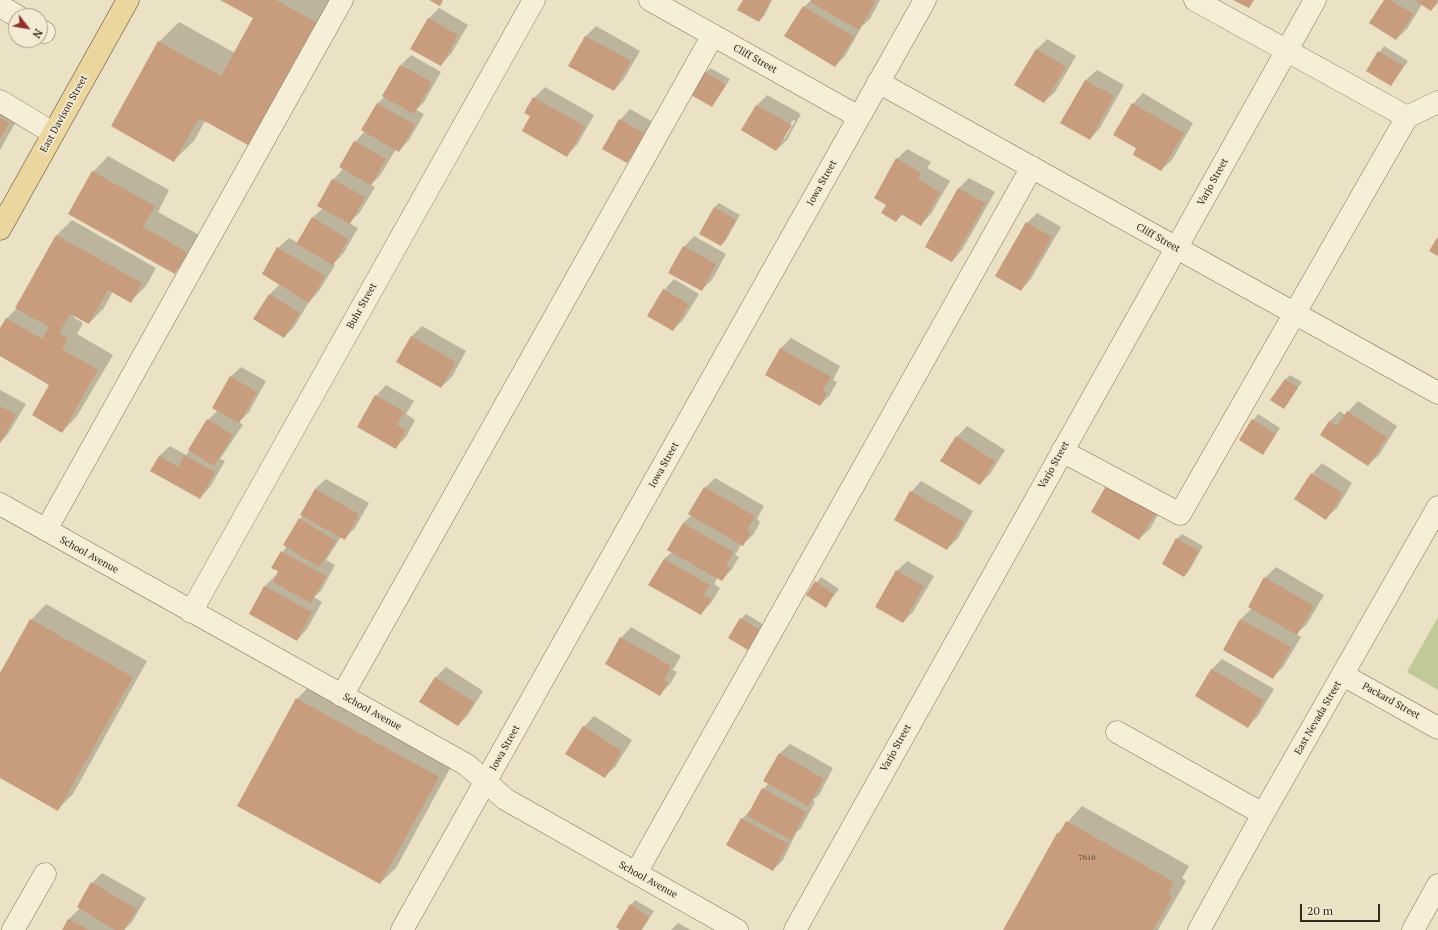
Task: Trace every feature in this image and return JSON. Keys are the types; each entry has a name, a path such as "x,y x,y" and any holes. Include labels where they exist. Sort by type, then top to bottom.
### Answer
{"main road":[{"name":"East Davison Street","path":"0,228 128,0"}],"street":[{"path":"46,530 342,0"},
{"name":"Buhr Street","path":"191,612 534,0"},
{"name":"Cliff Street","path":"650,0 859,117"},
{"name":"Iowa Street","path":"402,930 925,0"},
{"path":"1195,0 1407,117"},
{"name":"Varjo Street","path":"795,930 1315,0"},
{"path":"342,696 713,35"},
{"name":"Cliff Street","path":"878,82 1438,393"},
{"path":"0,101 53,133"},
{"path":"1062,451 1180,514 1407,117 1438,102"},
{"path":"636,873 1032,168"},
{"name":"School Avenue","path":"0,504 467,765 505,800 737,930"},
{"name":"East Nevada Street","path":"1199,930 1263,814 1438,506"},
{"name":"Packard Street","path":"1343,674 1438,728"},
{"path":"1117,732 1263,814"},
{"path":"13,930 45,874"},
{"path":"1413,930 1438,885"}],"green space":[{"path":"1438,617 1438,690 1407,672"}],"building":[{"path":"220,0 276,0 316,22 248,145 199,118 174,162 111,126 158,41 221,76 253,18"},
{"path":"429,0 443,0 440,6"},
{"path":"743,0 771,0 759,22 737,10"},
{"path":"812,0 871,0 875,2 859,30 810,2"},
{"path":"1233,0 1254,0 1249,8"},
{"path":"1384,0 1391,0 1413,14 1396,40 1369,23"},
{"path":"1414,0 1438,0 1431,11"},
{"path":"803,6 854,37 835,67 784,36"},
{"path":"428,18 458,35 441,66 410,49"},
{"path":"585,36 631,61 614,91 568,66"},
{"path":"1036,49 1066,67 1044,103 1014,85"},
{"path":"1378,51 1404,66 1391,86 1366,71"},
{"path":"400,65 432,82 414,114 382,96"},
{"path":"705,72 726,85 712,107 691,95"},
{"path":"1085,80 1114,96 1090,140 1060,123"},
{"path":"533,97 585,126 567,157 522,131 530,116 524,113"},
{"path":"377,103 415,125 399,152 361,130"},
{"path":"1132,103 1184,133 1161,171 1133,155 1136,148 1113,135"},
{"path":"756,105 792,125 776,151 741,130"},
{"path":"0,118 9,123 0,139"},
{"path":"619,119 644,133 627,163 602,149"},
{"path":"354,141 386,159 371,185 339,167"},
{"path":"896,158 921,173 918,179 940,192 921,226 901,214 896,222 881,213 886,205 874,198"},
{"path":"92,171 155,206 143,227 187,252 175,274 68,214"},
{"path":"332,179 365,197 350,224 317,206"},
{"path":"958,188 985,203 952,262 925,247"},
{"path":"714,207 736,220 721,246 699,234"},
{"path":"312,217 348,239 333,265 296,244"},
{"path":"1026,222 1052,237 1021,291 995,276"},
{"path":"56,235 142,283 131,303 108,290 89,324 70,314 59,333 68,338 62,349 98,370 62,433 32,415 49,385 0,356 0,328 6,318 42,339 49,327 15,308"},
{"path":"1438,238 1438,256 1429,251"},
{"path":"683,246 716,264 702,291 668,273"},
{"path":"277,247 325,276 309,303 262,274"},
{"path":"663,289 689,304 673,331 647,316"},
{"path":"269,294 300,313 284,338 253,319"},
{"path":"411,336 456,362 441,388 396,362"},
{"path":"780,348 831,377 823,390 827,393 820,406 765,375"},
{"path":"230,376 257,392 239,423 212,408"},
{"path":"1285,379 1298,388 1284,409 1270,400"},
{"path":"375,395 404,412 397,425 406,430 396,449 357,427"},
{"path":"0,406 16,415 0,443"},
{"path":"1347,411 1387,437 1368,466 1320,435 1329,421 1337,426"},
{"path":"207,419 233,435 214,466 188,450"},
{"path":"1252,419 1276,434 1263,455 1239,440"},
{"path":"956,436 995,461 980,485 940,461"},
{"path":"184,455 215,472 200,499 150,471 159,456 178,467"},
{"path":"1311,473 1343,493 1326,520 1294,499"},
{"path":"1107,484 1156,512 1139,540 1091,512"},
{"path":"704,487 755,516 747,530 751,532 743,546 688,514"},
{"path":"315,489 359,514 345,540 300,515"},
{"path":"910,491 964,522 947,550 894,520"},
{"path":"299,518 336,541 319,567 283,545"},
{"path":"683,523 733,552 726,566 730,568 722,581 667,550"},
{"path":"1176,538 1199,551 1184,577 1162,564"},
{"path":"281,551 326,576 311,603 273,582 278,571 271,568"},
{"path":"664,559 710,585 704,595 711,599 701,615 648,585"},
{"path":"896,570 924,586 903,623 875,607"},
{"path":"1264,577 1314,606 1297,635 1248,607"},
{"path":"815,581 834,594 826,608 806,595"},
{"path":"264,586 312,612 297,641 249,614"},
{"path":"740,618 760,630 748,650 728,638"},
{"path":"30,619 133,677 58,811 0,778 0,673"},
{"path":"1240,619 1291,647 1273,679 1223,650"},
{"path":"620,637 671,666 664,680 668,682 660,696 605,664"},
{"path":"1211,669 1264,700 1248,728 1195,696"},
{"path":"435,677 474,702 458,726 419,702"},
{"path":"296,698 439,777 380,884 237,806"},
{"path":"583,726 622,751 605,778 565,754"},
{"path":"779,753 824,779 808,806 763,781"},
{"path":"762,788 806,812 791,840 747,816"},
{"path":"741,818 788,844 773,871 726,845"},
{"path":"1066,821 1174,882 1168,894 1172,897 1153,930 1003,930 1057,833 1059,834"},
{"path":"91,882 137,909 124,930 115,930 77,907"},
{"path":"630,904 649,917 641,930 620,930 616,927"},
{"path":"68,919 89,930 62,930"}]}
